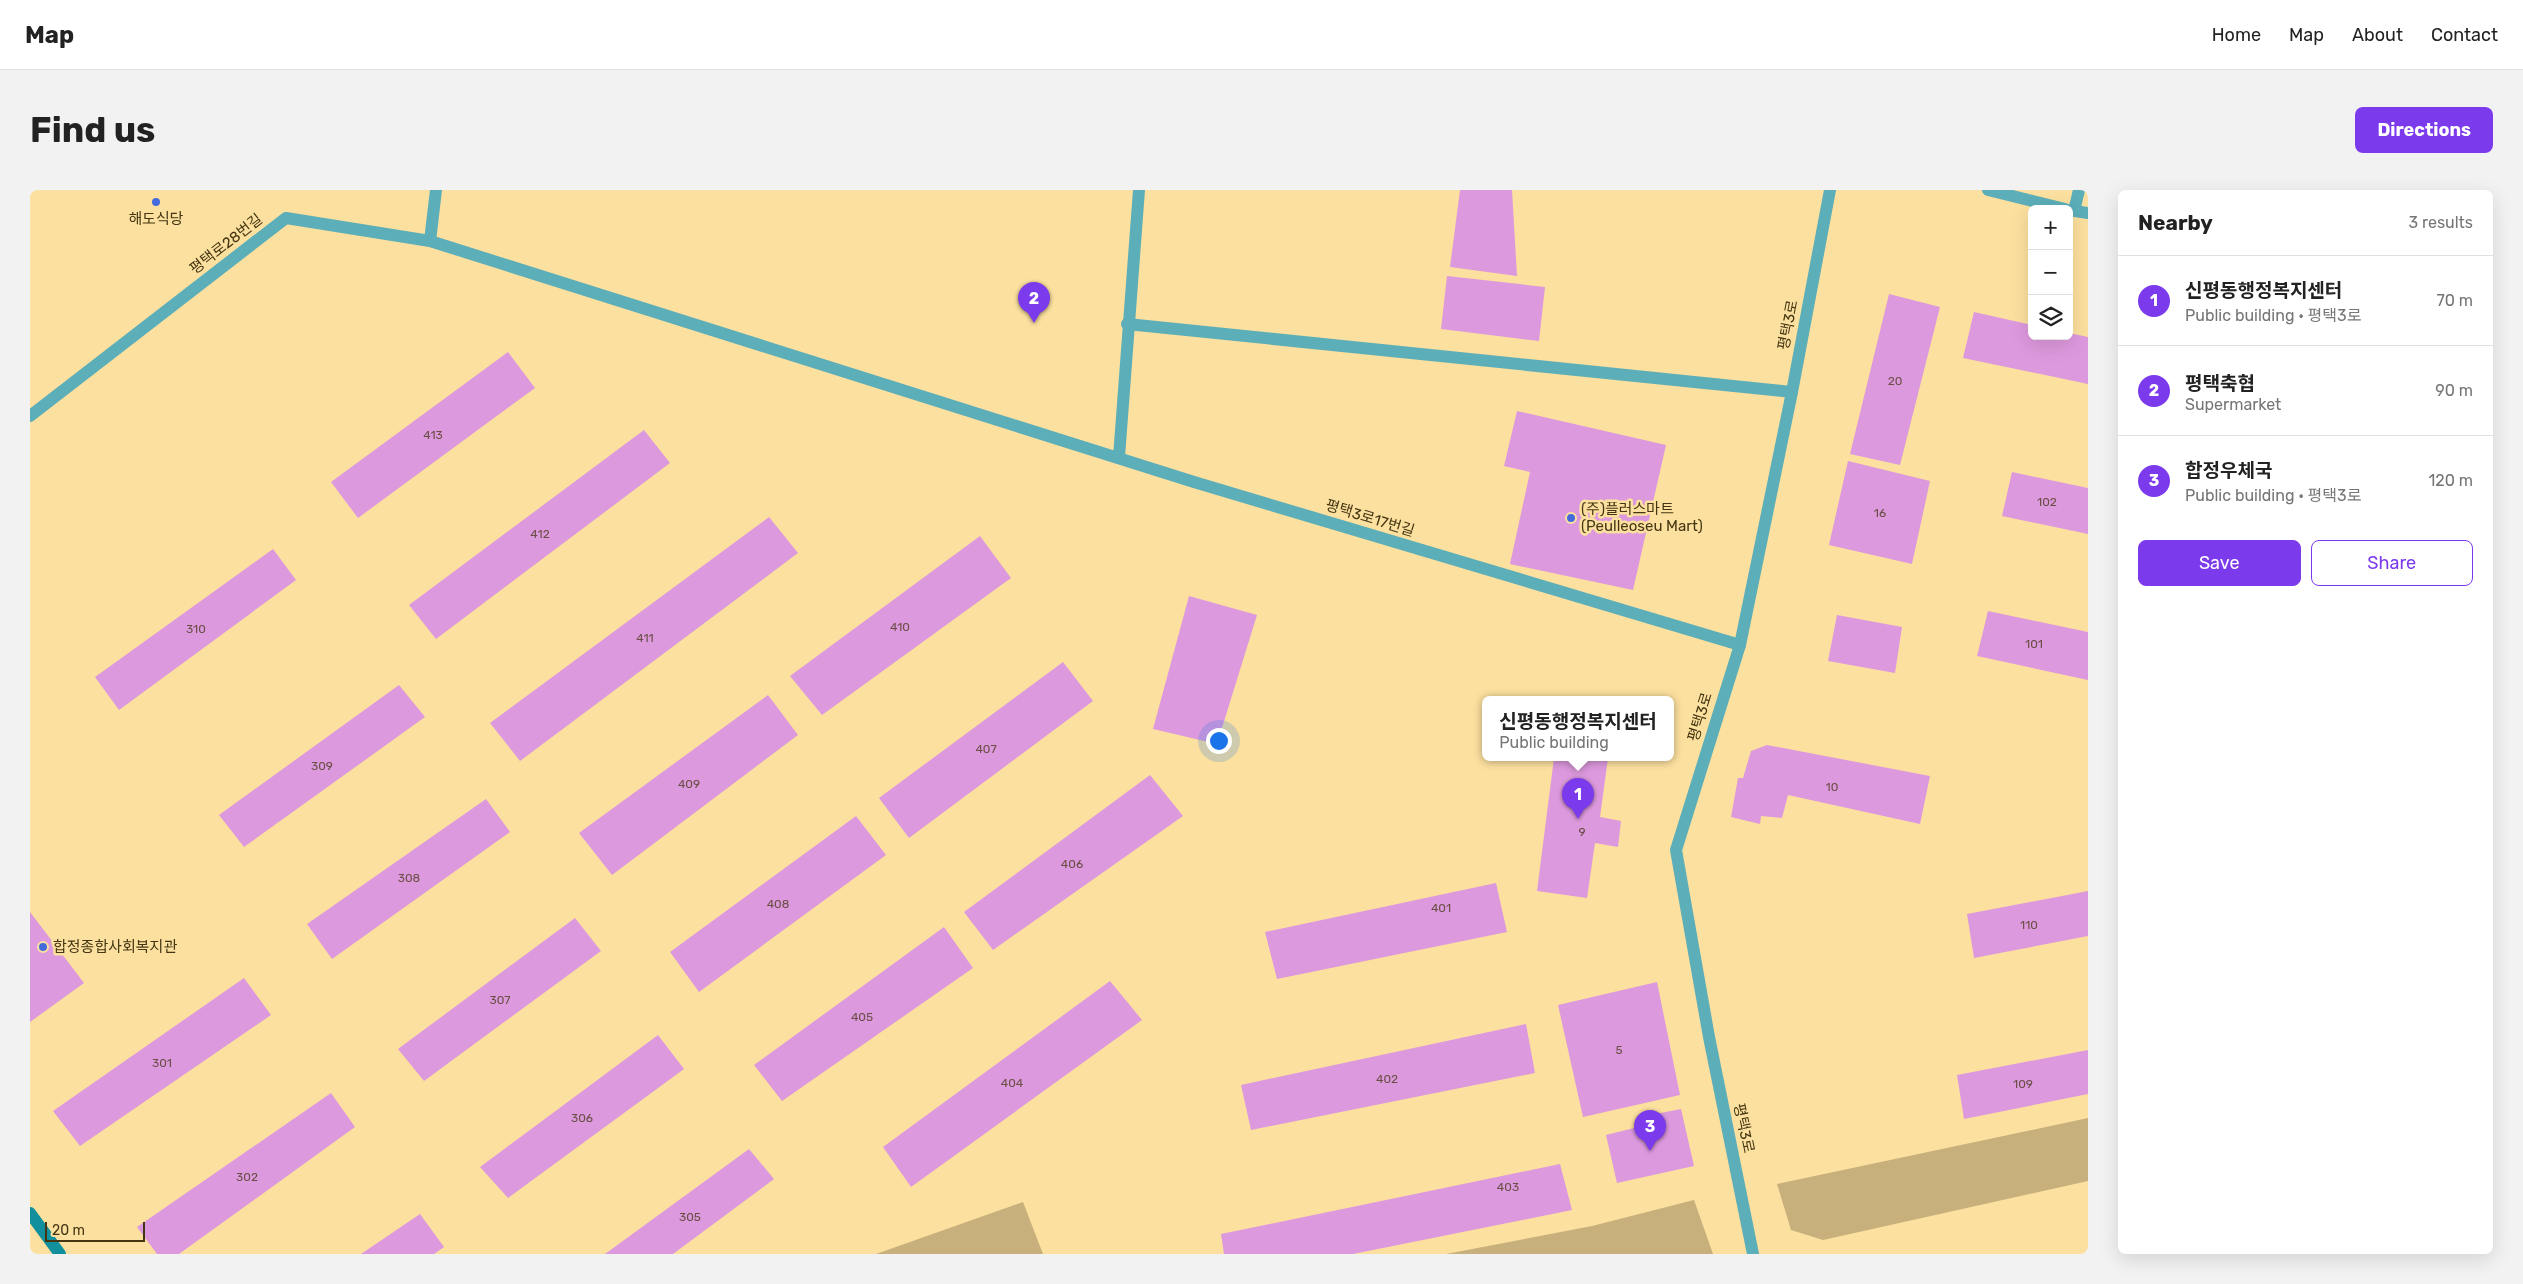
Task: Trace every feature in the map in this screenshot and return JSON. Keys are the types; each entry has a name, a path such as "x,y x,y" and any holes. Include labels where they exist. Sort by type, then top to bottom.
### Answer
{"main road":[{"path":"30,1213 60,1254"}],"street":[{"path":"430,241 436,190"},
{"path":"1119,457 1127,324 1139,190"},
{"name":"평택3로","path":"1753,1254 1709,1037 1676,850 1740,645 1792,392 1830,190"},
{"path":"1988,190 2049,205"},
{"path":"2072,205 2079,190"},
{"path":"2073,211 2088,213"},
{"name":"평택로28번길","path":"30,416 286,218 430,241 1119,457"},
{"path":"1127,324 1792,392"},
{"name":"평택3로17번길","path":"1119,457 1194,482 1740,645"}],"shaded area":[{"path":"2088,1118 2088,1181 1823,1240 1791,1230 1777,1184"},
{"path":"1694,1200 1713,1254 1446,1254 1592,1226"},
{"path":"1023,1202 1043,1254 876,1254"}],"building":[{"path":"1460,190 1512,190 1517,276 1450,267"},
{"path":"1447,276 1545,287 1539,341 1441,329"},
{"path":"1889,294 1940,307 1900,465 1850,454"},
{"path":"1974,312 2028,324 2028,340 2073,340 2073,334 2088,337 2088,384 1963,358"},
{"path":"508,352 535,388 358,518 331,482"},
{"path":"1517,411 1666,445 1633,590 1510,564 1530,472 1504,466"},
{"path":"644,430 670,463 436,639 409,605"},
{"path":"1848,461 1930,481 1912,564 1829,545"},
{"path":"2012,472 2088,488 2088,534 2002,516"},
{"path":"769,517 798,553 520,761 490,723"},
{"path":"980,536 1011,578 822,715 790,676"},
{"path":"273,549 296,580 119,710 95,677"},
{"path":"1189,596 1257,615 1217,744 1153,729"},
{"path":"1988,611 2088,632 2088,680 1977,656"},
{"path":"1837,615 1902,627 1895,673 1828,661"},
{"path":"1063,662 1093,701 909,838 879,798"},
{"path":"399,685 425,717 244,847 219,815"},
{"path":"768,695 798,735 612,875 579,833"},
{"path":"1767,745 1930,776 1920,824 1788,795 1782,818 1761,816 1760,824 1731,817 1738,778 1743,778 1751,751"},
{"path":"1554,761 1608,761 1600,817 1621,821 1618,847 1595,843 1587,898 1537,891"},
{"path":"1150,775 1183,816 993,950 964,912"},
{"path":"486,799 510,832 332,959 307,924"},
{"path":"856,816 886,855 699,992 670,952"},
{"path":"1496,883 1507,932 1277,979 1265,932"},
{"path":"2088,891 2088,936 1974,958 1967,914"},
{"name":"합정종합사회복지관","path":"30,912 84,983 30,1022"},
{"path":"575,918 601,951 424,1081 398,1049"},
{"path":"944,927 973,968 782,1101 754,1065"},
{"path":"244,978 271,1015 80,1146 53,1111"},
{"path":"1110,981 1142,1020 911,1187 883,1147"},
{"path":"1657,982 1680,1095 1583,1117 1558,1005"},
{"path":"1526,1024 1535,1073 1251,1130 1241,1085"},
{"path":"658,1035 684,1069 508,1198 480,1167"},
{"path":"2088,1050 2088,1094 1964,1119 1957,1075"},
{"path":"331,1093 355,1127 179,1254 157,1254 137,1227"},
{"path":"1681,1109 1694,1166 1617,1183 1606,1135 1646,1125 1645,1116"},
{"path":"749,1149 774,1179 673,1254 605,1254"},
{"path":"1560,1164 1572,1210 1353,1254 1224,1254 1221,1234"},
{"path":"420,1214 444,1247 434,1254 361,1254"}],"place":[{"name":"해도식당","path":"156,202"},
{"name":"평택축협","path":"1034,323"},
{"name":"(주)플러스마트 (Peulleoseu Mart)","path":"1571,518"},
{"name":"신평동행정복지센터","path":"1578,819"},
{"name":"합정종합사회복지관","path":"43,947"},
{"name":"합정우체국","path":"1650,1151"}]}
